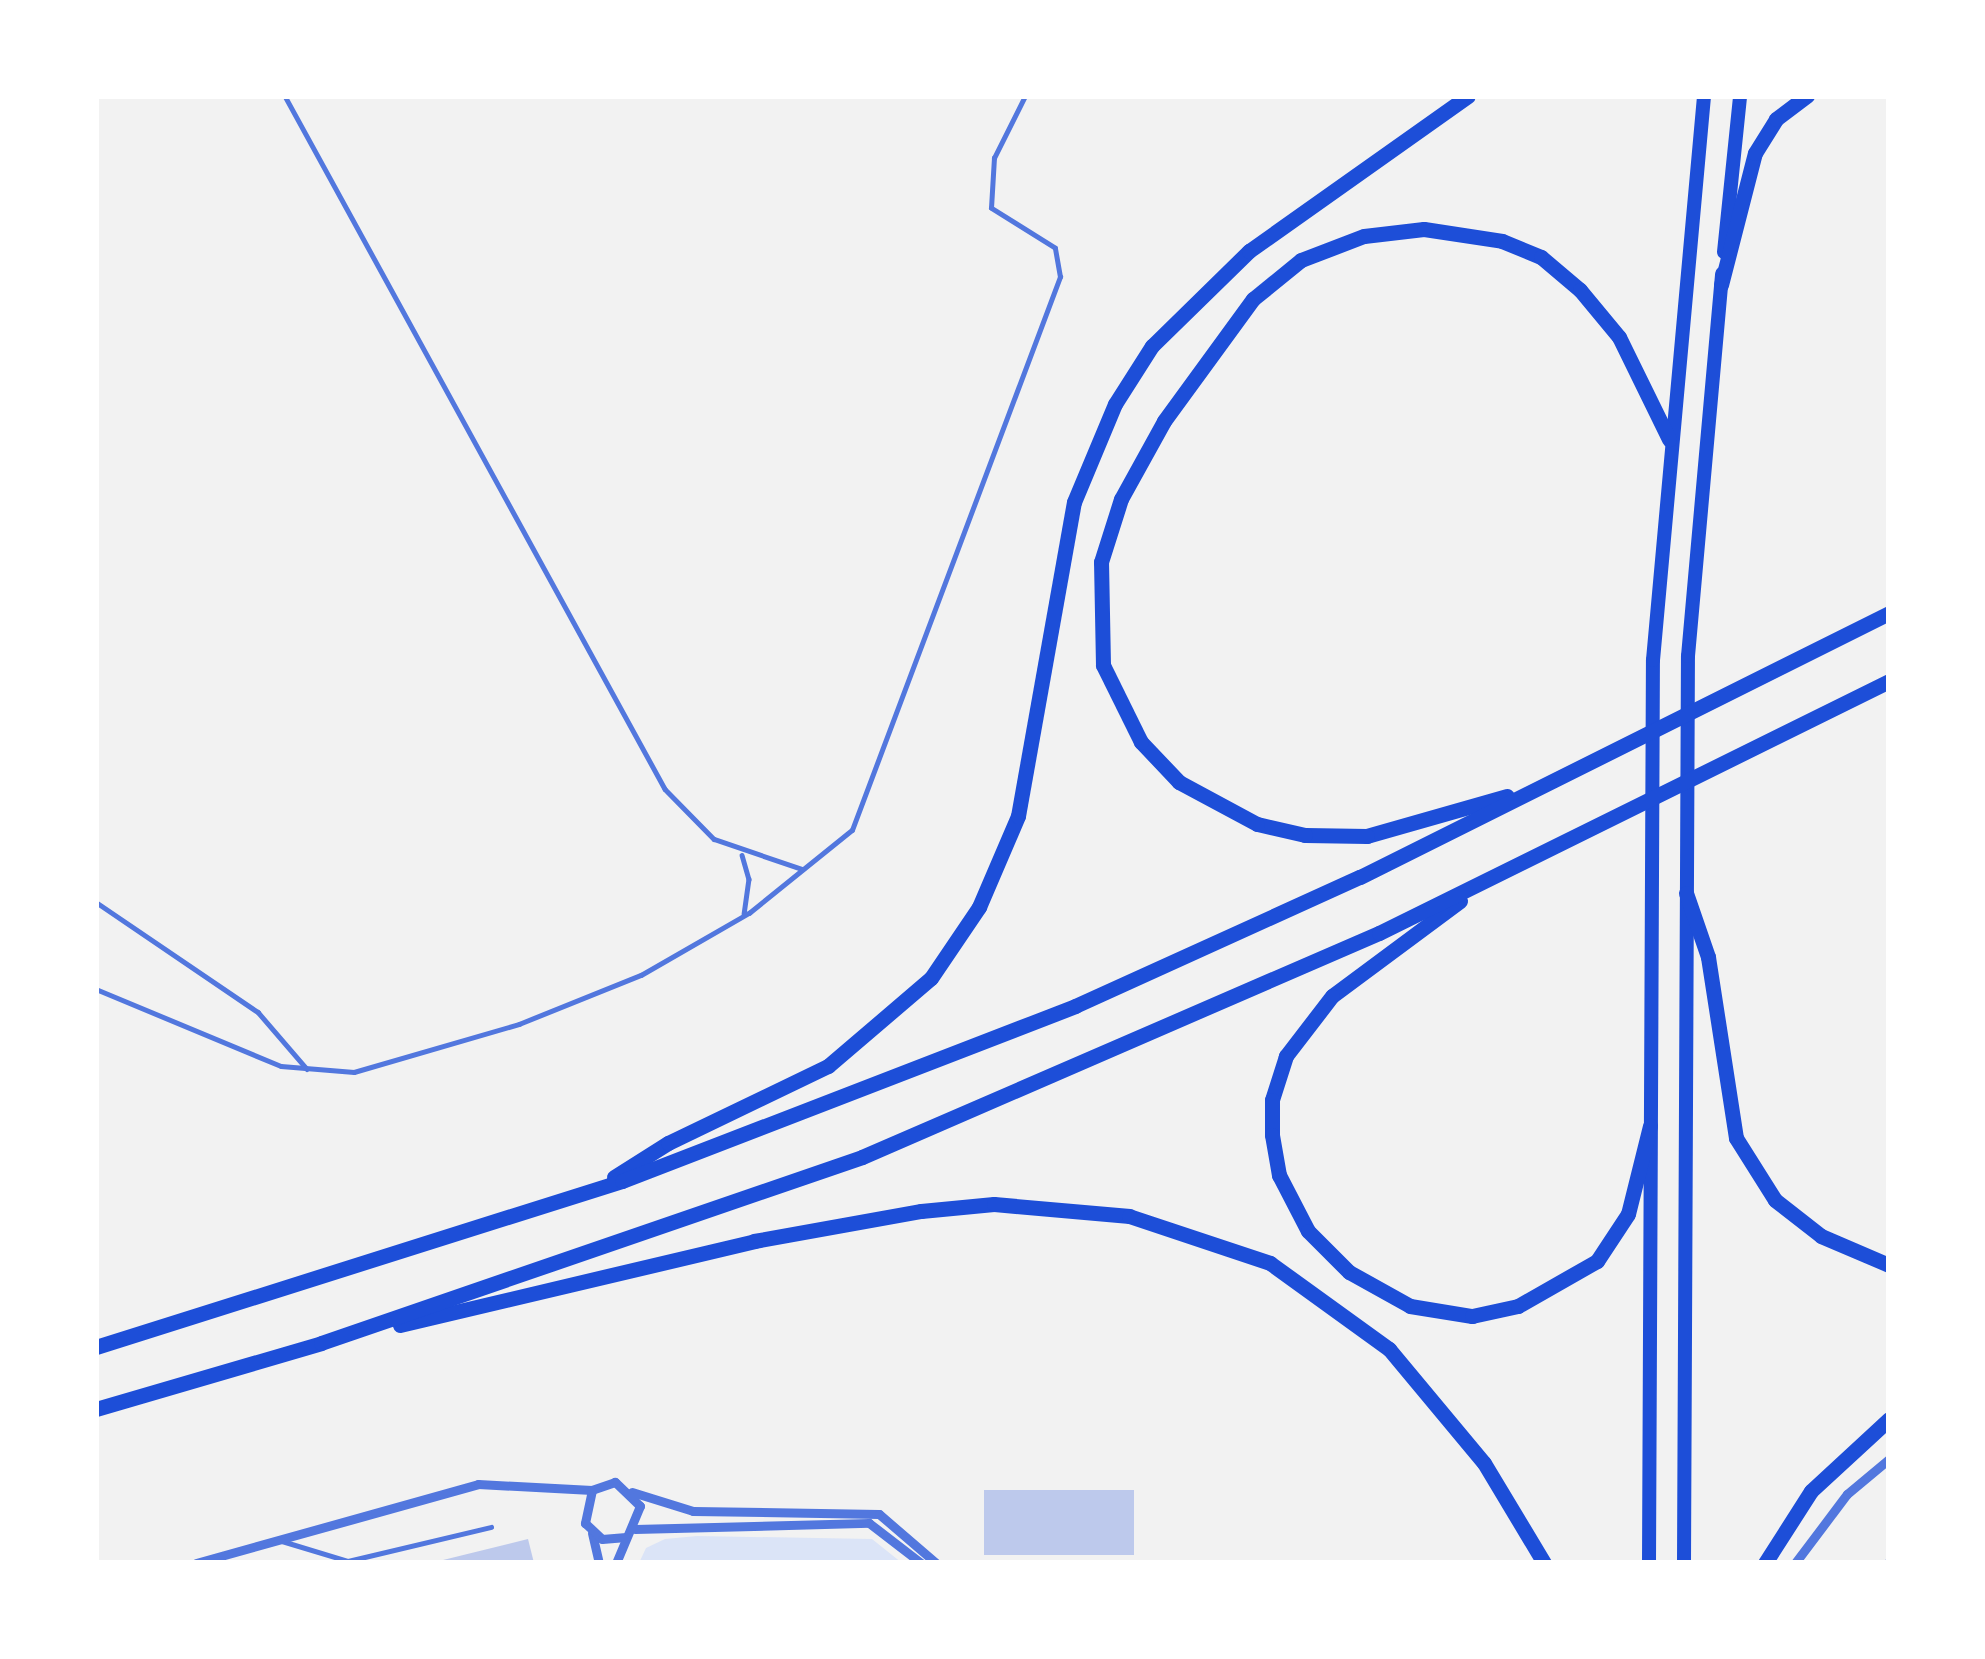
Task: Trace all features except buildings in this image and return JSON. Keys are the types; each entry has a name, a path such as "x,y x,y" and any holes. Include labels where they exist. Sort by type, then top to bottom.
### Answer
{"highway":[{"path":"593,1190 668,1143 829,1066 932,978 980,907 1018,817 1074,502 1115,404 1152,346 1236,263 1468,96"},
{"path":"1721,285 1755,153 1776,119 1808,96"},
{"path":"1561,778 1367,836 1305,835 1210,804 1141,742 1117,703 1097,616 1108,541 1164,421 1253,299 1301,260 1364,236 1467,233 1541,257 1618,337 1669,439"},
{"path":"96,1347 593,1190 1075,1006 1593,763 1889,613"},
{"path":"96,1409 321,1343 862,1157 1499,874 1889,684"},
{"path":"1499,874 1332,996 1286,1056 1272,1100 1272,1135 1290,1201 1324,1249 1377,1293 1472,1316 1558,1289 1597,1261 1628,1214 1650,1126"},
{"path":"1686,893 1708,957 1736,1138 1774,1200 1821,1236 1889,1265"},
{"path":"321,1343 754,1241 921,1211 994,1204 1130,1216 1270,1264 1389,1349 1484,1462 1544,1563"},
{"path":"1765,1563 1810,1491 1889,1419"}],"main road":[{"path":"1648,1563 1653,660 1669,439 1704,96"},
{"path":"1684,1563 1688,656 1740,96"}],"street":[{"path":"1795,1563 1847,1494 1889,1459"},
{"path":"196,1563 478,1484 592,1490 615,1483 694,1511 879,1514 936,1563"},
{"path":"592,1490 583,1511 599,1563"},
{"path":"616,1563 640,1506 632,1492"},
{"path":"592,1533 868,1523 921,1563"}],"lane":[{"path":"285,96 664,789 714,839 742,855 805,869"},
{"path":"96,989 281,1066 354,1072 519,1024 641,975 743,917 852,830 1060,278 1054,248 992,208 994,158 1025,96"},
{"path":"742,855 749,879 743,917"},
{"path":"97,904 259,1012 307,1069"},
{"path":"274,1538 348,1561 491,1527"}],"shaded area":[{"path":"665,1539 872,1539 902,1563 639,1563 646,1548"}]}
